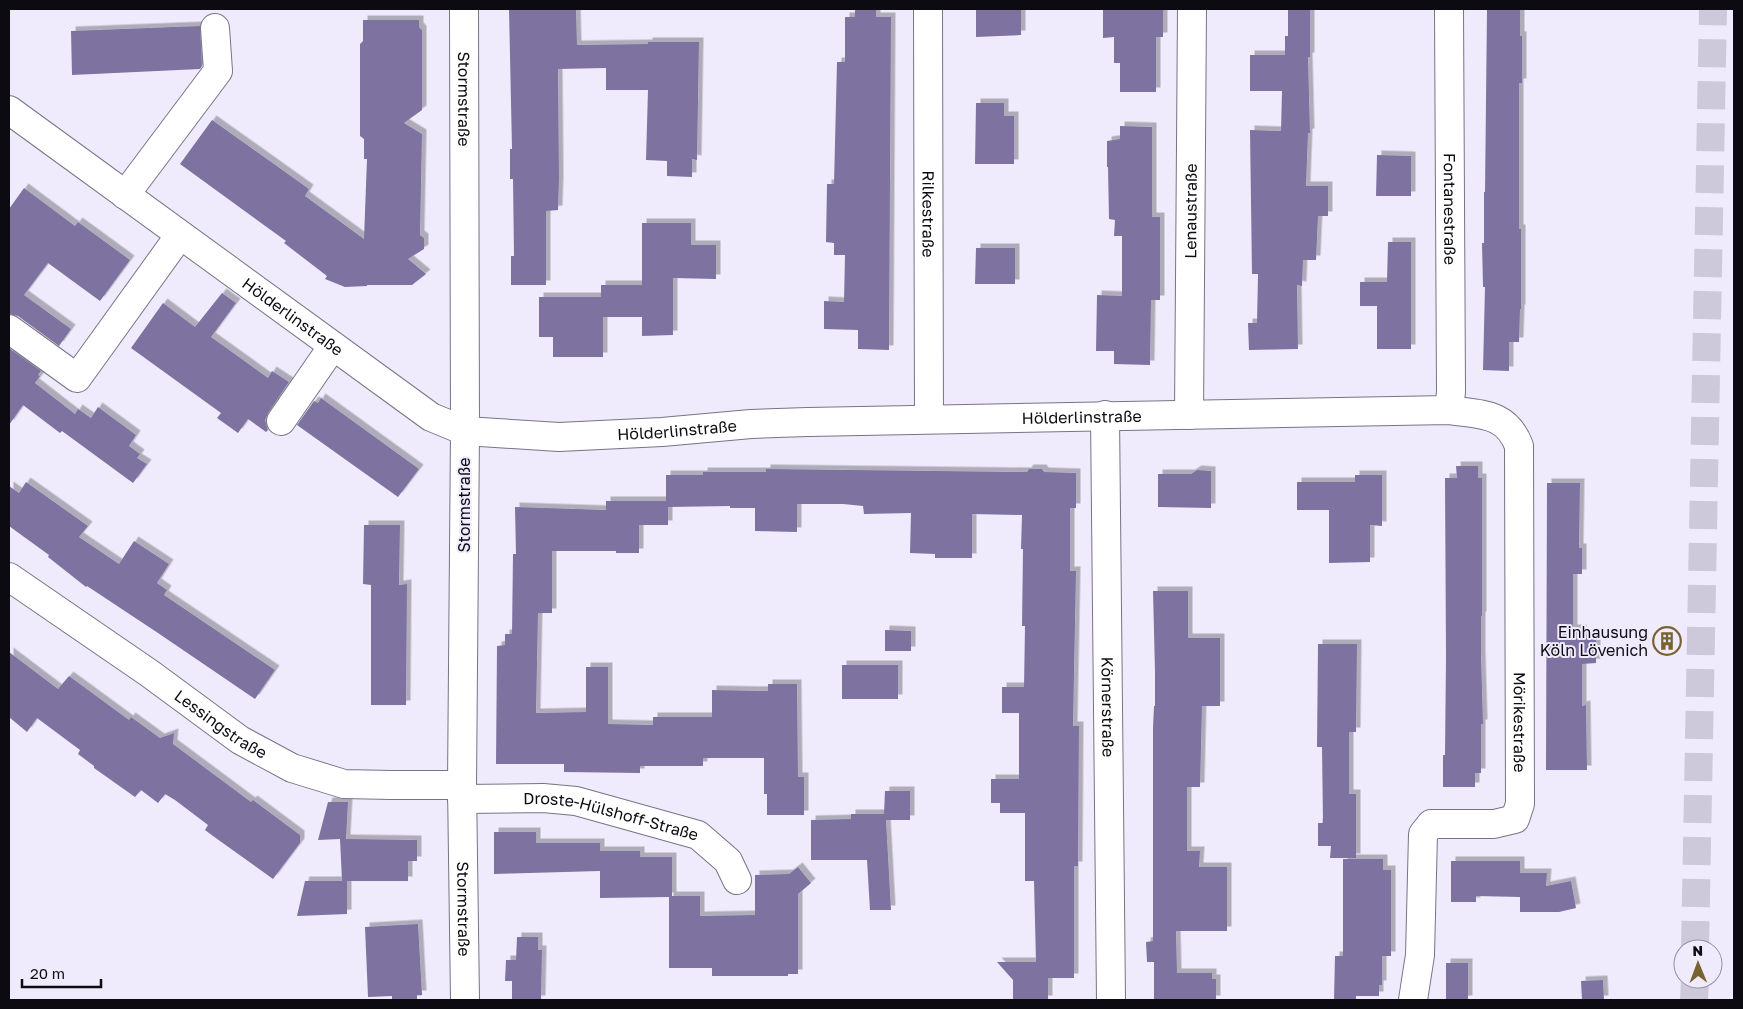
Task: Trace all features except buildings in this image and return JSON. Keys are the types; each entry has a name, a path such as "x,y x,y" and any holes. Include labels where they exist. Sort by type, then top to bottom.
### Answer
{"street":[{"name":"Stormstraße","path":"464,9 465,430 462,792 465,1000"},
{"name":"Rilkestraße","path":"928,9 929,419"},
{"name":"Lenaustraße","path":"1189,415 1192,9"},
{"name":"Fontanestraße","path":"1449,9 1451,373 1449,410"},
{"path":"125,195 218,71 215,28"},
{"name":"Hölderlinstraße","path":"9,110 431,417 465,430 559,437 662,432 751,424 1449,410"},
{"path":"9,329 76,378 188,240"},
{"path":"127,340 188,240"},
{"path":"281,421 333,346"},
{"name":"Mörikestraße","path":"1413,1000 1420,955 1423,834 1431,824 1494,824 1514,819 1520,804 1519,446 1509,426 1500,420 1483,415 1449,410"},
{"name":"Körnerstraße","path":"1105,416 1111,1000"},
{"name":"Lessingstraße","path":"9,577 149,673 240,740 292,768 344,784 391,785 462,792"},
{"name":"Droste-Hülshoff-Straße","path":"462,792 576,801 698,835 728,860 737,880"}],"tunnel":[{"path":"1695,939 1713,9"},
{"path":"1694,1000 1695,989"}],"place":[{"name":"Einhausung Köln Lövenich","path":"1667,641"}]}
